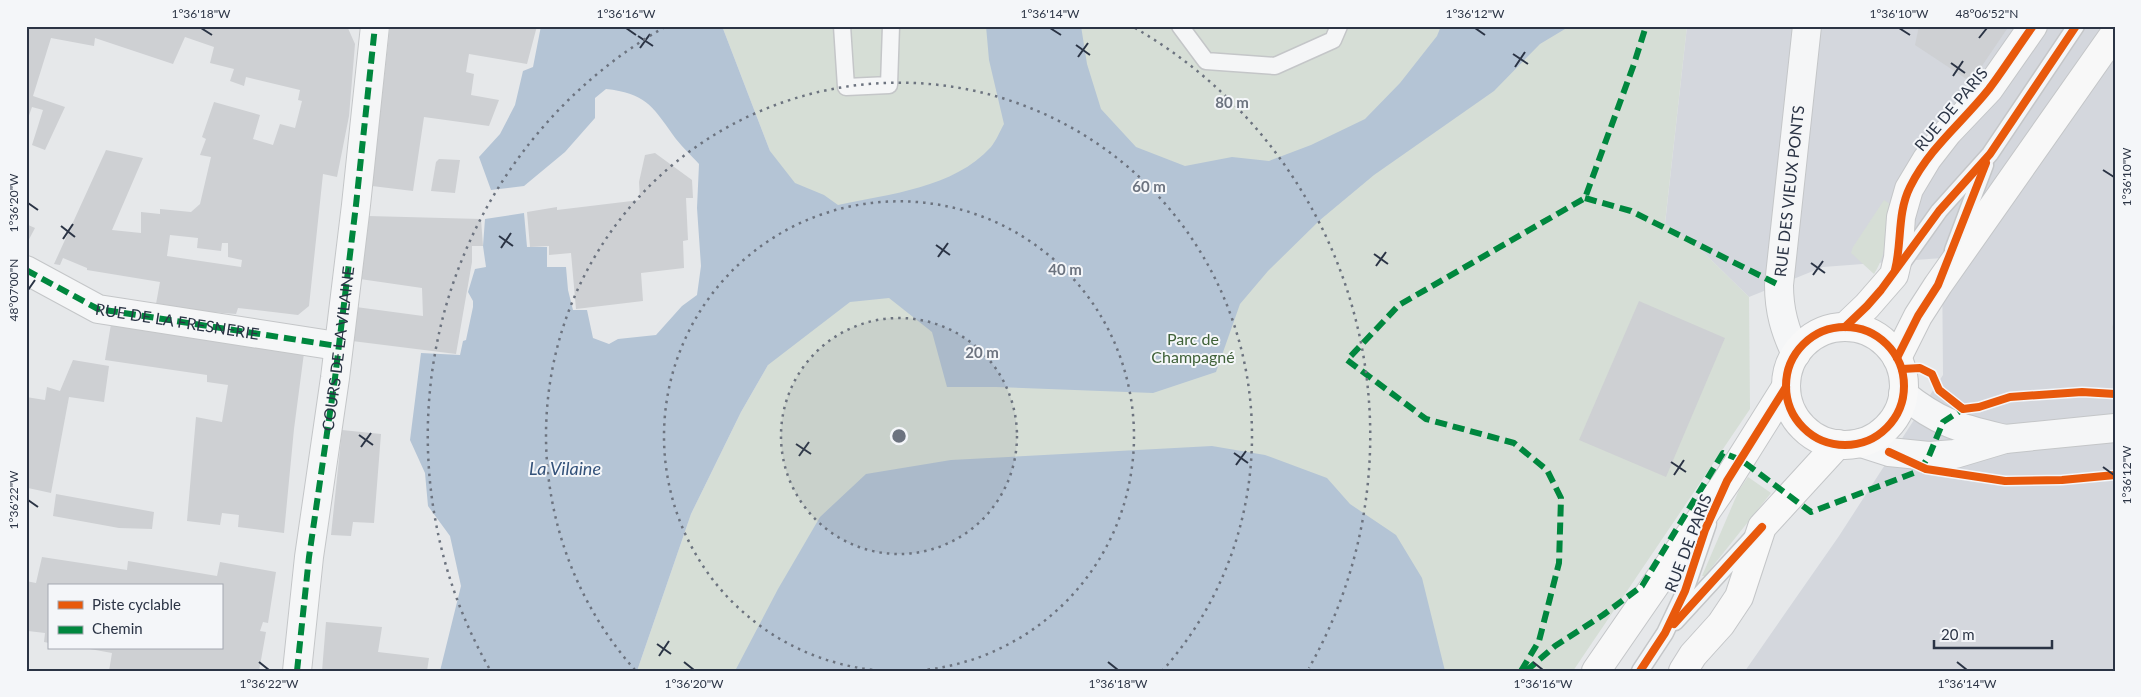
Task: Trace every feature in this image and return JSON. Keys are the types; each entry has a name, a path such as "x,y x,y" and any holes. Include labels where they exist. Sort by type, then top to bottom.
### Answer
{"main road":[{"name":"RUE DE PARIS","path":"1845,327 1868,306 1894,275 1898,258 1901,217 1909,189 1927,159 1948,132 1989,89 2032,26"},
{"name":"RUE DE PARIS","path":"1897,358 1918,316 1938,285 2115,33"},
{"path":"1845,327 1858,328 1881,339 1897,358 1902,370 1903,394 1901,405 1890,425 1872,438 1850,443 1825,441 1812,435 1802,426 1794,414 1786,387 1787,376 1796,354 1812,337 1823,332 1845,327"},
{"name":"RUE DE PARIS","path":"1596,671 1727,481 1786,387"},
{"name":"RUE DE PARIS","path":"1683,671 1694,655 1721,624 1739,597 1762,527 1850,443"}],"street":[{"name":"COURS DE LA VILAINE","path":"297,671 309,557 335,378 337,346 356,205 375,26"},
{"name":"RUE DES VIEUX PONTS","path":"1796,354 1782,321 1779,306 1779,285 1807,26"},
{"name":"RUE DE LA FRESNERIE","path":"26,270 98,309 337,346"},
{"path":"1903,394 1923,410 1943,422 2005,439"},
{"path":"1850,443 1889,452 1929,456 1955,454 2005,439 2115,428"}],"lane":[{"path":"842,26 846,87 889,86 891,26"},
{"path":"1180,26 1206,61 1275,66 1333,40 1340,26"},
{"name":"RUE DE PARIS","path":"1894,275 1939,212 1990,154 2076,26"},
{"name":"RUE DE PARIS","path":"1938,285 1990,154"},
{"name":"RUE DE PARIS","path":"1640,671 1665,633 1685,591 1705,530 1727,481"},
{"name":"RUE DE PARIS","path":"1665,633 1762,527"}],"shaded area":[{"path":"1687,26 2115,26 2115,671 1745,671 1839,536 1943,375 1942,258 1823,267 1749,297 1700,249 1665,224"}],"green space":[{"name":"Parc de Champagné","path":"722,26 1687,26 1665,223 1700,249 1749,297 1750,409 1573,671 637,671 691,514 741,412 768,365 770,151"},
{"path":"1884,200 1890,204 1886,240 1879,266 1874,274 1851,253"},
{"path":"1748,477 1771,493 1705,576 1702,576 1739,490"}],"water":[{"name":"La Vilaine","path":"541,26 722,26 770,151 795,183 824,195 838,205 899,193 940,180 959,172 976,161 991,147 1004,124 989,60 986,26 1081,26 1087,64 1101,109 1136,147 1185,166 1232,157 1269,161 1311,145 1365,119 1400,83 1437,36 1441,26 1570,26 1540,44 1494,91 1374,175 1320,220 1268,271 1240,304 1216,372 1153,393 947,387 932,332 889,298 850,302 768,365 741,412 691,514 637,671 440,671 461,586 450,536 428,506 425,473 410,440 421,353 460,355 463,341 466,340 473,307 473,301 468,292 475,269 486,267 483,246 485,219 524,213 527,247 547,247 547,267 566,267 568,290 573,310 587,310 593,338 609,344 618,339 656,335 682,306 697,295 701,266 697,208 699,164 653,108 638,97 606,89 595,98 595,118 565,152 524,186 491,190 479,157 500,134 515,105 523,71 533,67"},
{"path":"1212,446 1265,455 1327,478 1350,504 1396,535 1422,578 1445,671 735,671 778,589 820,517 866,474 951,460"}],"building":[{"path":"26,26 347,26 355,44 349,116 337,177 323,174 309,306 298,315 238,308 236,314 198,311 156,304 160,282 87,270 87,268 63,258 60,265 54,264 106,150 143,158 112,230 141,233 141,212 160,214 160,209 191,212 200,204 211,157 200,155 206,139 202,137 214,102 260,115 253,139 273,145 280,124 295,128 302,101 298,100 300,90 246,77 244,86 230,81 234,69 210,63 214,47 185,37 173,64 95,38 94,46 51,38 33,96 65,107 45,150 32,145 43,110 32,107 26,124","holes":["170,235 198,238 197,248 221,251 222,243 228,243 228,257 242,260 241,267 167,256"]},
{"path":"390,26 537,26 527,64 469,54 466,72 474,74 471,95 499,100 489,126 424,117 413,191 372,186"},
{"path":"1919,26 2009,26 1971,82 1915,45"},
{"path":"655,153 692,180 693,198 686,198 688,240 683,241 684,268 641,273 643,301 576,309 571,253 549,255 549,246 530,247 527,212 557,207 557,210 640,200 639,182 645,155"},
{"path":"439,159 460,160 455,193 431,191 436,162"},
{"path":"368,216 481,219 483,246 472,246 472,262 456,354 352,341 356,307 423,316 422,288 360,279"},
{"path":"26,224 35,228 26,245"},
{"path":"1639,301 1725,338 1666,477 1579,440"},
{"path":"2115,318 2115,336 2114,336 2112,327"},
{"path":"111,324 304,353 294,429 284,533 238,527 239,515 222,513 220,525 187,521 196,417 222,422 228,385 207,382 207,375 105,360"},
{"path":"73,360 109,366 104,402 69,397 51,493 28,488 29,478 26,477 26,397 45,400 47,387 60,391"},
{"path":"342,430 381,434 374,523 353,522 351,536 331,535"},
{"path":"56,494 154,512 152,529 119,528 53,516"},
{"path":"42,557 127,570 128,561 217,576 220,562 276,572 268,623 263,622 260,631 266,632 259,671 109,671 112,653 96,650 222,650 222,584 48,584 48,643 44,642 45,633 28,631 26,637 26,581 36,583"},
{"path":"326,622 382,627 378,652 429,658 427,671 322,671"}],"marked path":[{"path":"297,671 309,557 335,378 356,205 375,26"},
{"path":"1521,671 1539,641 1559,563 1561,498 1547,470 1514,443 1426,419 1347,360 1399,305 1585,198 1646,26"},
{"path":"1585,198 1631,211 1779,285"},
{"path":"26,270 98,309 337,346"},
{"path":"1526,671 1555,646 1603,615 1642,586 1723,453 1741,460 1811,512 1919,471 1929,456 1943,422 1963,409"}],"cycle path":[{"path":"1895,270 1901,218 1910,187 1937,147 1989,89 2033,26"},
{"path":"1845,327 1881,290 1939,211 1990,154 2076,26"},
{"path":"1897,358 1918,316 1938,285 1986,163"},
{"path":"1845,327 1867,332 1878,337 1894,353 1899,364 1904,386 1899,408 1894,419 1878,435 1867,440 1845,445 1823,440 1812,435 1796,419 1791,408 1786,386 1791,364 1796,353 1812,337 1823,332 1845,327"},
{"path":"1902,369 1920,368 1932,374 1939,390 1963,409 1979,407 2010,397 2082,392 2115,394"},
{"path":"1640,671 1665,633 1685,591 1705,530 1727,481 1786,387"},
{"path":"1889,452 1926,469 2005,481 2062,480 2115,475"},
{"path":"1674,624 1762,527"}]}
